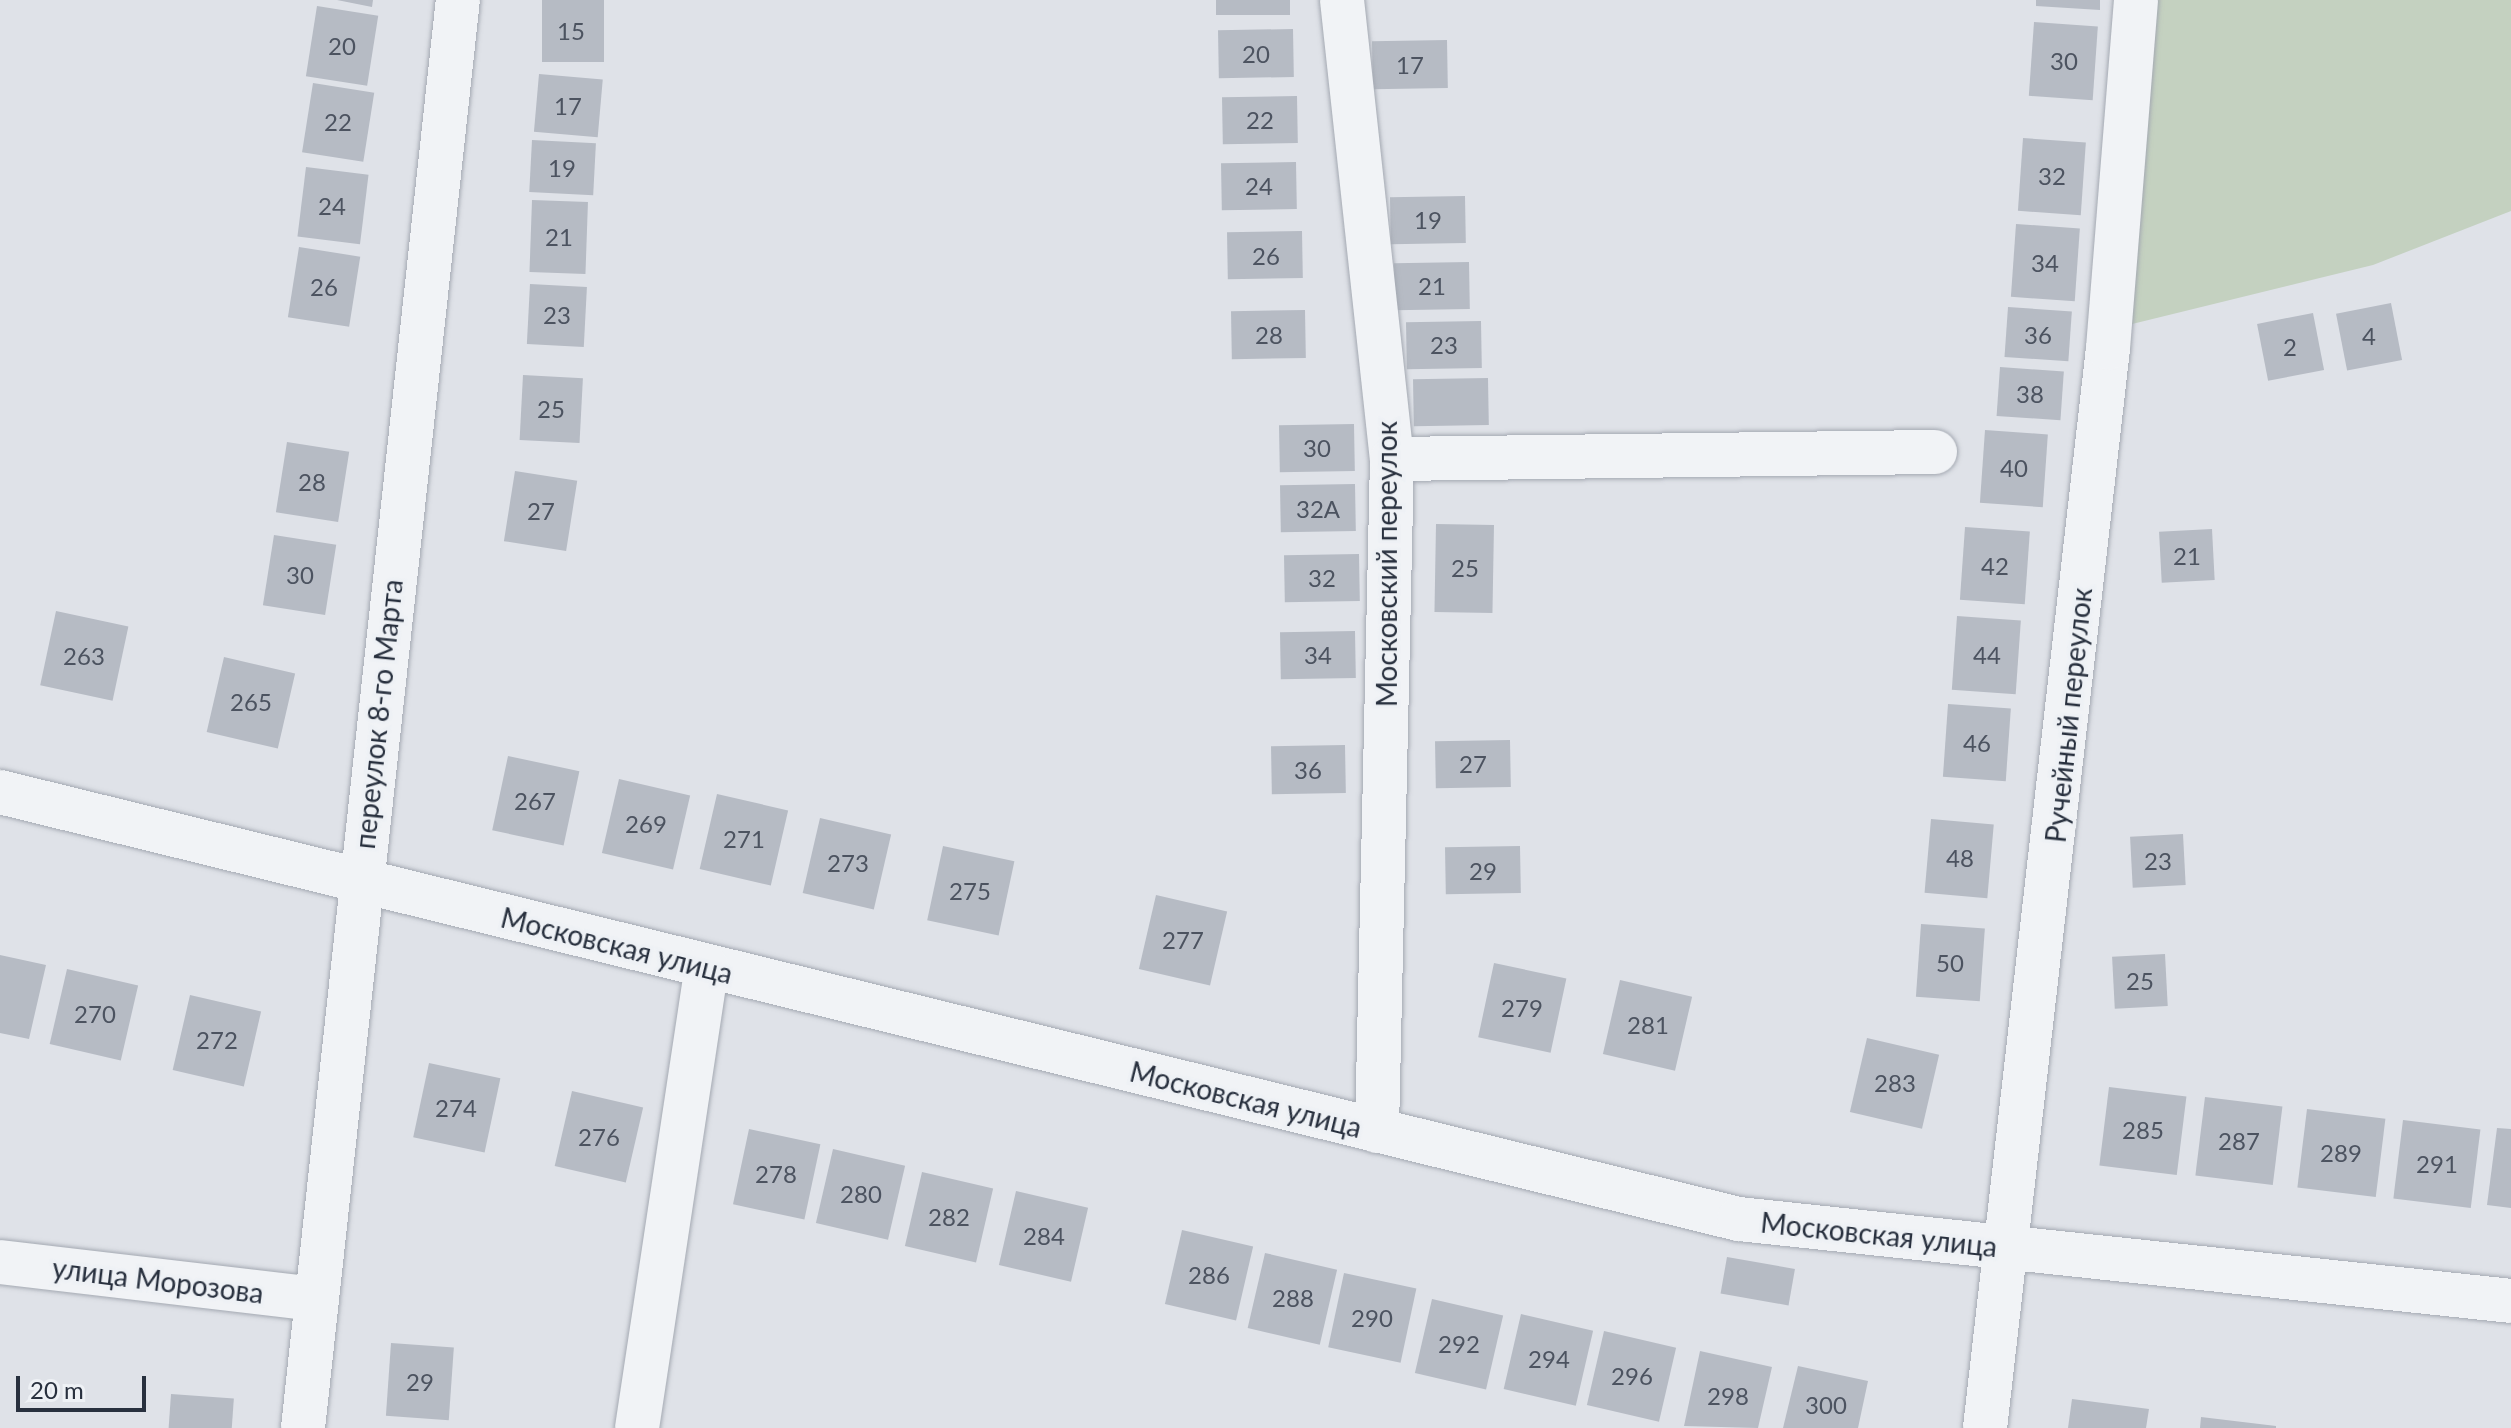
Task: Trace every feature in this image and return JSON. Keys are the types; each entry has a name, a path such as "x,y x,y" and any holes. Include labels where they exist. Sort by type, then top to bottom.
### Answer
{"street":[{"name":"переулок 8-го Марта","path":"303,1428 359,882 458,0"},
{"name":"Московский переулок","path":"1342,0 1392,459 1377,1131"},
{"name":"Ручейный переулок","path":"1985,1428 2009,1249 2108,348 2136,0"},
{"path":"1392,459 1935,452"},
{"name":"Московская улица","path":"0,792 1739,1219 2511,1301"},
{"path":"637,1428 707,967"},
{"name":"улица Морозова","path":"0,1262 316,1299"}],"green space":[{"path":"2151,0 2511,0 2511,211 2373,265 2124,326"}],"building":[{"path":"337,0 373,0 372,7"},
{"path":"542,0 604,0 604,62 542,62"},
{"path":"1216,0 1290,0 1290,15 1216,15"},
{"path":"2036,0 2100,0 2100,10 2036,6"},
{"path":"317,6 378,16 367,86 306,76"},
{"path":"2034,22 2098,26 2093,100 2029,96"},
{"path":"1293,29 1294,77 1219,78 1218,30"},
{"path":"1447,40 1448,88 1373,89 1372,41"},
{"path":"539,74 603,80 598,137 534,132"},
{"path":"313,83 374,93 363,162 302,152"},
{"path":"1297,96 1298,143 1223,144 1222,97"},
{"path":"2023,138 2086,142 2081,215 2018,211"},
{"path":"532,140 596,143 593,195 529,192"},
{"path":"1296,162 1297,209 1222,210 1221,163"},
{"path":"306,167 369,175 360,244 297,236"},
{"path":"1465,196 1466,243 1391,244 1390,197"},
{"path":"532,200 588,202 585,274 529,272"},
{"path":"2016,224 2080,228 2075,301 2011,297"},
{"path":"1302,231 1303,278 1228,279 1227,232"},
{"path":"299,247 360,257 349,327 288,317"},
{"path":"1469,262 1470,309 1395,310 1394,263"},
{"path":"530,284 587,287 584,347 527,344"},
{"path":"2391,303 2402,360 2347,371 2336,314"},
{"path":"2008,307 2072,311 2068,361 2005,357"},
{"path":"1305,310 1306,358 1232,359 1231,311"},
{"path":"2313,313 2324,370 2268,381 2257,324"},
{"path":"1481,321 1482,368 1407,369 1406,322"},
{"path":"2000,367 2064,371 2060,420 1997,416"},
{"path":"523,375 583,378 580,443 520,440"},
{"path":"1488,378 1489,425 1414,426 1413,379"},
{"path":"1354,424 1355,471 1280,472 1279,425"},
{"path":"1985,430 2048,434 2043,507 1980,503"},
{"path":"287,442 349,452 338,522 276,512"},
{"path":"515,471 577,481 566,551 504,541"},
{"path":"1355,484 1356,531 1281,532 1280,485"},
{"path":"1436,524 1494,525 1492,613 1434,612"},
{"path":"1965,527 2030,532 2025,604 1960,600"},
{"path":"2212,529 2215,580 2162,583 2159,532"},
{"path":"274,535 336,545 325,615 263,605"},
{"path":"1359,554 1360,601 1285,602 1284,555"},
{"path":"56,611 128,626 113,701 40,685"},
{"path":"1957,616 2021,620 2016,694 1952,690"},
{"path":"1355,631 1356,678 1281,679 1280,632"},
{"path":"224,657 295,673 278,748 207,732"},
{"path":"1948,704 2011,708 2006,781 1943,777"},
{"path":"1510,740 1511,787 1436,788 1435,741"},
{"path":"1345,745 1346,793 1272,794 1271,746"},
{"path":"508,756 579,771 564,846 492,830"},
{"path":"619,779 690,795 673,869 602,853"},
{"path":"717,794 788,810 771,885 700,869"},
{"path":"820,818 891,834 874,909 803,893"},
{"path":"1931,819 1994,824 1987,898 1925,893"},
{"path":"2183,834 2186,885 2133,888 2130,837"},
{"path":"943,846 1014,861 999,936 927,920"},
{"path":"1520,846 1521,893 1446,894 1445,847"},
{"path":"1156,895 1227,911 1210,985 1139,969"},
{"path":"1921,924 1985,928 1980,1001 1916,997"},
{"path":"2165,954 2168,1006 2115,1009 2112,957"},
{"path":"0,955 46,965 29,1039 0,1033"},
{"path":"1494,963 1566,978 1551,1053 1478,1037"},
{"path":"67,969 138,985 121,1060 50,1044"},
{"path":"1620,980 1692,997 1675,1071 1603,1054"},
{"path":"190,995 261,1011 244,1086 173,1070"},
{"path":"1867,1038 1939,1055 1922,1129 1850,1112"},
{"path":"429,1063 500,1078 485,1153 413,1137"},
{"path":"2109,1087 2186,1097 2177,1175 2099,1165"},
{"path":"572,1091 643,1107 626,1182 555,1166"},
{"path":"2205,1097 2282,1107 2273,1185 2195,1175"},
{"path":"2307,1109 2385,1119 2376,1197 2297,1187"},
{"path":"2403,1120 2480,1130 2471,1208 2393,1198"},
{"path":"2497,1128 2511,1129 2511,1208 2487,1205"},
{"path":"749,1129 820,1144 804,1219 733,1204"},
{"path":"833,1149 905,1166 888,1240 816,1223"},
{"path":"922,1172 993,1188 976,1262 905,1246"},
{"path":"1016,1191 1088,1208 1071,1282 999,1265"},
{"path":"1182,1230 1253,1246 1236,1320 1165,1304"},
{"path":"1265,1253 1337,1270 1320,1345 1248,1328"},
{"path":"1727,1257 1795,1269 1789,1305 1721,1293"},
{"path":"1344,1273 1416,1288 1401,1363 1328,1347"},
{"path":"1432,1299 1503,1315 1486,1389 1415,1373"},
{"path":"1521,1314 1593,1331 1576,1406 1504,1389"},
{"path":"1604,1331 1676,1348 1659,1422 1587,1405"},
{"path":"391,1343 454,1347 449,1420 386,1416"},
{"path":"1700,1351 1772,1367 1758,1428 1684,1426"},
{"path":"1798,1366 1868,1381 1858,1428 1783,1428"},
{"path":"171,1394 234,1398 232,1428 169,1428"},
{"path":"2072,1399 2149,1409 2146,1428 2068,1428"},
{"path":"2201,1417 2276,1426 2276,1428 2200,1428"}]}
